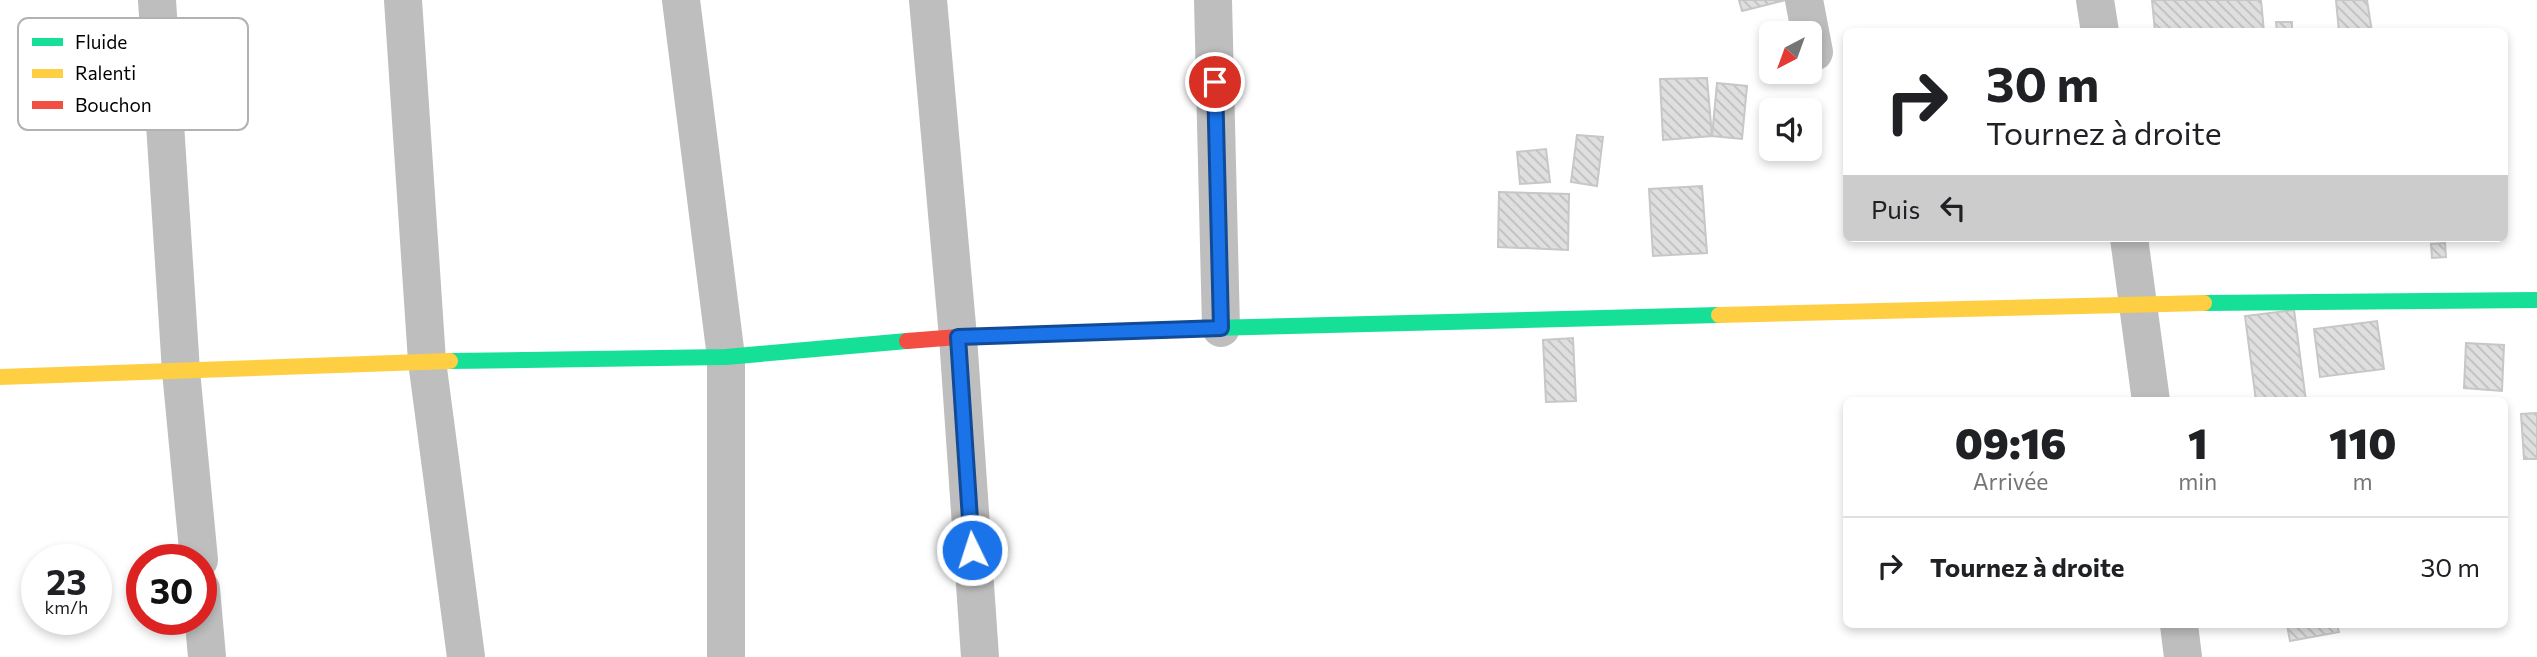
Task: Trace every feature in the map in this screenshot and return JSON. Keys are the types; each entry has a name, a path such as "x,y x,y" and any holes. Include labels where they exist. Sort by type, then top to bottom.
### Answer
{"street":[{"path":"157,0 158,18"},
{"path":"403,0 427,360 466,657"},
{"path":"681,0 726,357 726,657"},
{"path":"928,0 958,337 979,657"},
{"path":"1213,0 1221,328"},
{"path":"1804,0 1808,21"},
{"path":"2095,0 2098,28"},
{"path":"165,130 181,371 197,544"},
{"path":"2130,242 2151,397"},
{"path":"0,377 427,360 726,357 958,337 1221,328 2139,304 2537,300"},
{"path":"2179,628 2183,657"},
{"path":"206,635 208,657"}],"building":[{"path":"1739,0 1786,0 1742,11"},
{"path":"2152,0 2261,0 2264,28 2155,28"},
{"path":"2336,0 2367,0 2371,28 2339,28"},
{"path":"2276,22 2292,22 2292,28 2277,28"},
{"path":"1707,78 1712,136 1663,140 1660,79"},
{"path":"1717,83 1747,86 1742,139 1712,136"},
{"path":"1577,135 1603,137 1597,186 1571,182"},
{"path":"1546,149 1550,182 1520,184 1517,152"},
{"path":"1702,186 1707,253 1653,256 1649,189"},
{"path":"1499,192 1569,194 1568,250 1498,247"},
{"path":"2445,243 2446,257 2432,258 2431,244"},
{"path":"2294,310 2305,397 2255,397 2245,316"},
{"path":"2377,321 2384,369 2320,377 2314,329"},
{"path":"1573,338 1576,401 1546,402 1543,340"},
{"path":"2466,343 2504,345 2502,391 2464,388"},
{"path":"2537,413 2537,459 2524,459 2521,414"},
{"path":"2288,628 2338,628 2339,632 2290,641"}],"traffic: fast":[{"path":"2204,303 2537,300"},
{"path":"1211,328 1719,315"},
{"path":"450,361 726,357 907,341"}],"traffic: slow":[{"path":"1719,315 2204,303"},
{"path":"0,377 450,361"}],"traffic: jam":[{"path":"907,341 1211,328"}],"route":[{"path":"972,550 958,337 1221,328 1215,82"}]}
